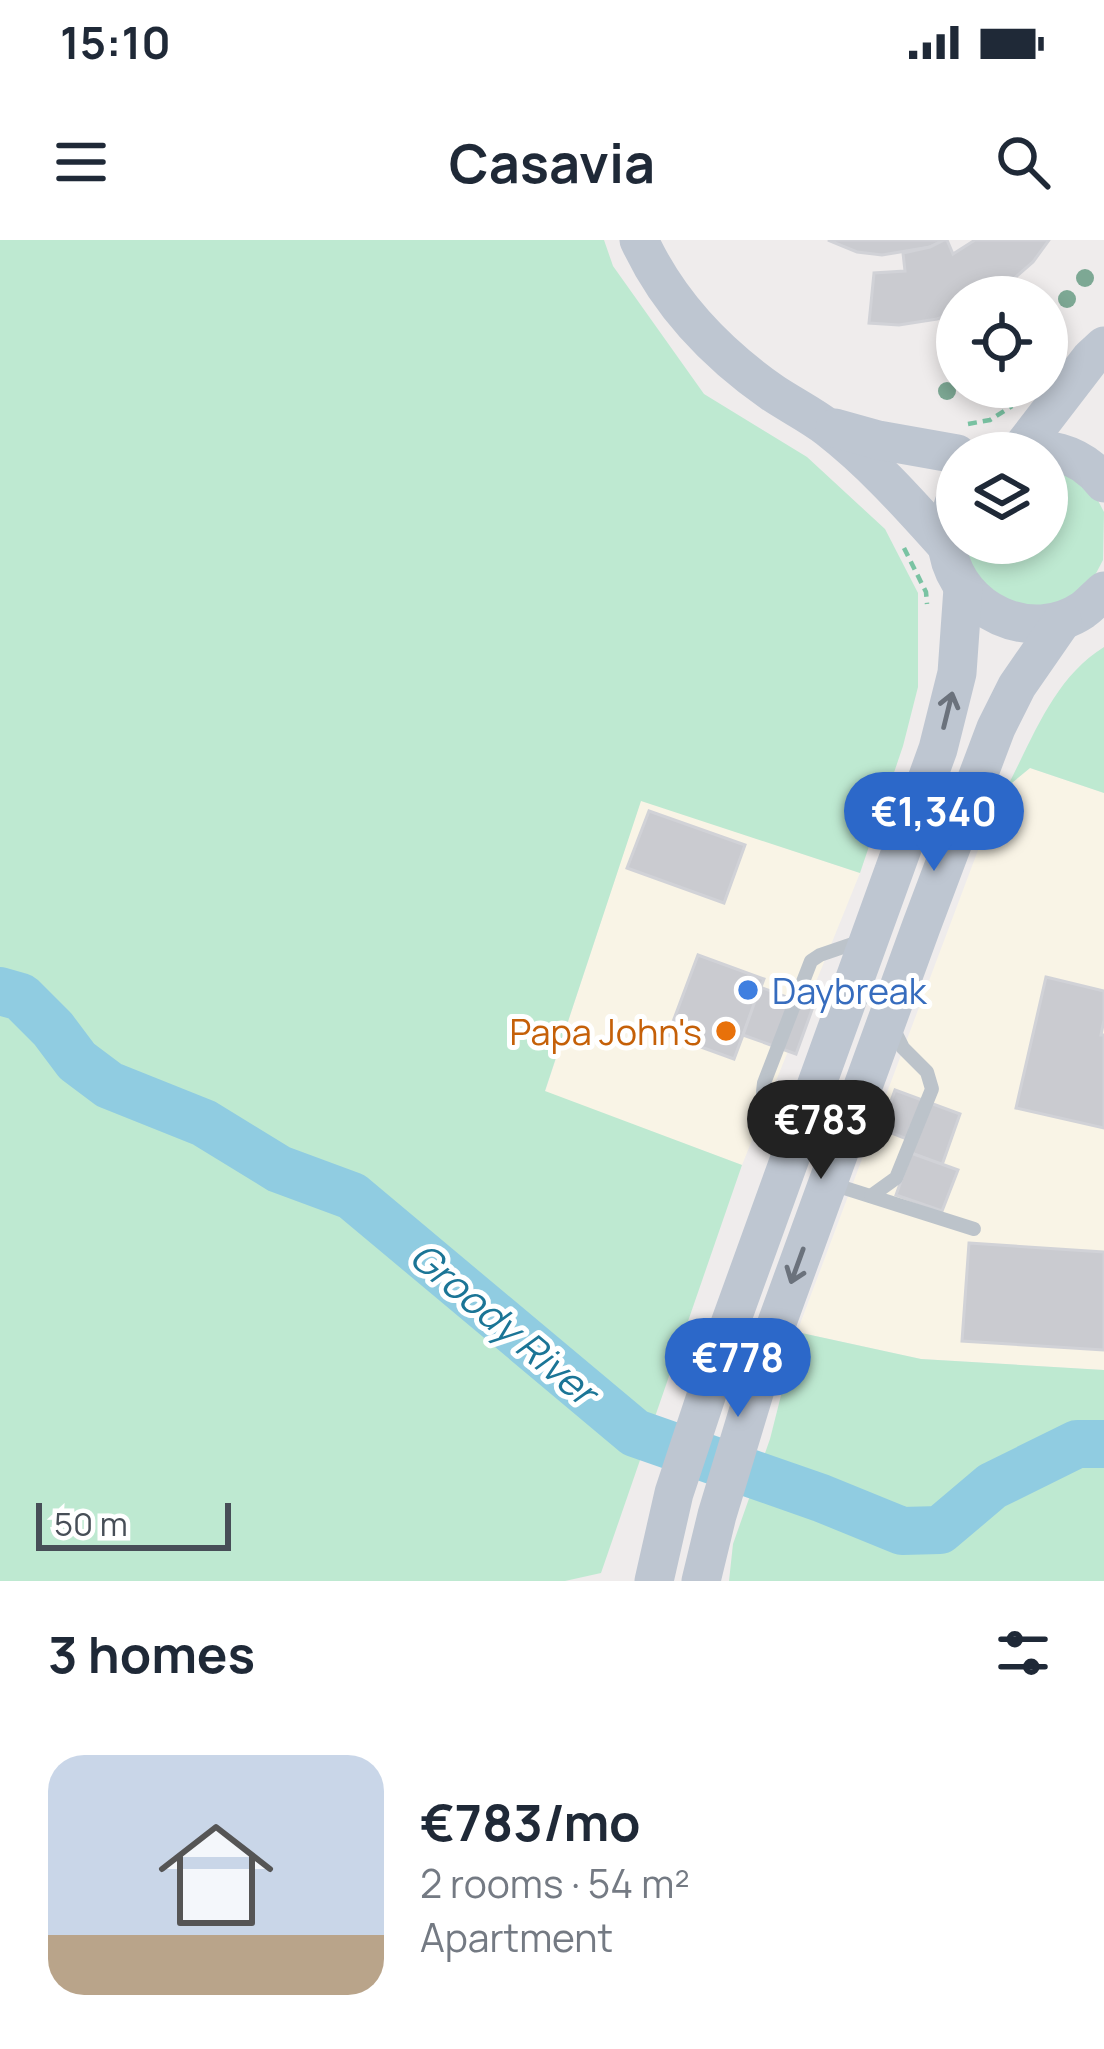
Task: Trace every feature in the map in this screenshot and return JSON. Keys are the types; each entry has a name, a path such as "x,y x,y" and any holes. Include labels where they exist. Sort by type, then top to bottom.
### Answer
{"main road":[{"path":"639,240 667,290 698,329 773,393 824,425 893,486 936,534"},
{"path":"1030,432 1104,346"},
{"path":"824,425 878,440 936,440"},
{"path":"1068,455 1104,483"},
{"path":"951,564 963,588 982,608 1007,620 1034,625 1088,608"},
{"path":"654,1581 674,1493 730,1324 938,749 957,673 963,588"},
{"path":"701,1581 767,1350 996,728 1017,686 1088,608"},
{"path":"797,1137 826,1129 854,1111"},
{"path":"775,1201 827,1182"}],"lane":[{"path":"871,1196 896,1178 932,1089 927,1072 898,1041 892,1005"},
{"path":"827,1182 974,1229"}],"path":[{"path":"970,432 1009,408"},
{"path":"901,543 926,592 928,609"}],"shaded area":[{"path":"1030,768 1104,793 1104,1370 921,1359 797,1332 989,821 1007,787"},
{"path":"641,800 860,873 742,1165 545,1092"}],"green space":[{"path":"0,240 604,240 613,266 704,394 807,457 885,529 918,593 918,687 860,873 641,801 545,1091 742,1165 601,1573 565,1581 0,1581"},
{"path":"1068,476 1093,491 1104,512 1103,560 1092,581 1074,598 1026,610 982,590 970,564 1068,564"},
{"path":"1104,647 1104,793 1030,768 1007,787 1058,691"},
{"path":"797,1332 921,1359 1104,1370 1104,1581 729,1581 733,1544 770,1439"}],"building":[{"path":"828,240 944,240 882,255 857,252"},
{"path":"947,240 953,254 975,240 1049,240 1017,276 936,276 936,319 899,325 869,323 874,273 905,271 903,253"},
{"path":"649,811 745,845 724,903 627,868"},
{"path":"698,955 764,979 734,1059 668,1035"},
{"path":"1046,977 1104,991 1104,1128 1016,1108"},
{"path":"760,987 813,1007 796,1054 743,1035"},
{"path":"895,1090 960,1114 942,1165 911,1153 907,1139 881,1129"},
{"path":"911,1153 958,1170 942,1211 896,1195"},
{"path":"969,1243 1104,1252 1104,1350 962,1341"}],"waterway":[{"name":"Groody River","path":"0,991 21,997 77,1061 109,1085 204,1123 279,1169 352,1196 635,1433 902,1531 940,1530 992,1486 1077,1444 1104,1444"}],"place":[{"name":"Daybreak","path":"748,990"},
{"name":"Papa John's","path":"726,1031"}]}
